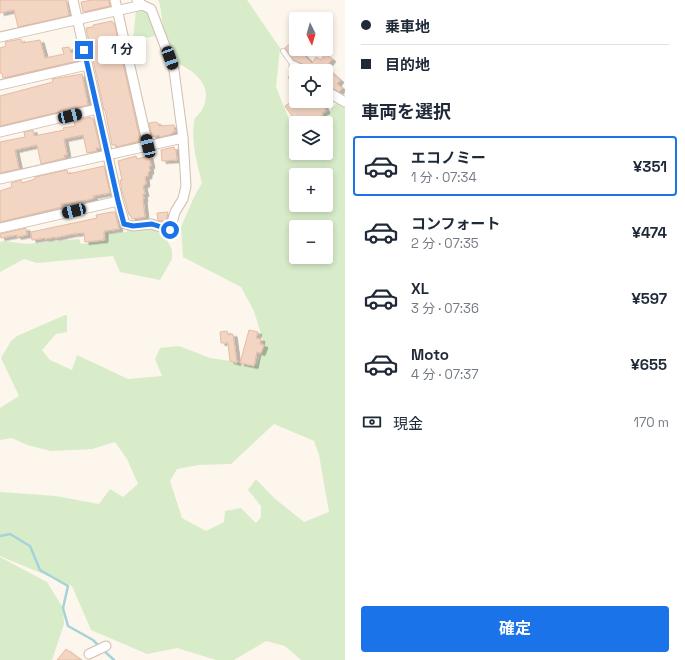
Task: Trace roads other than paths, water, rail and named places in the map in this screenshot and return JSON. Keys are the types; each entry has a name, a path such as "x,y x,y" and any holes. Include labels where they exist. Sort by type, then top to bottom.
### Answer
{"street":[{"path":"0,37 77,19 118,10 140,2 152,9 174,70 183,138 186,186 183,199 175,212 170,230 152,224 133,226 124,224 97,109 87,65 77,19 73,0"},
{"path":"115,0 148,146"},
{"path":"0,85 87,65"},
{"path":"333,96 345,102"},
{"path":"0,132 97,109"},
{"path":"0,179 183,138"},
{"path":"0,228 118,201"},
{"path":"92,653 106,646"}],"lane":[{"path":"283,51 292,64"}],"waterway":[{"path":"0,536 10,534 30,546 40,570 68,586 63,608 68,626 93,640 100,647"},
{"path":"103,650 114,660"}]}
